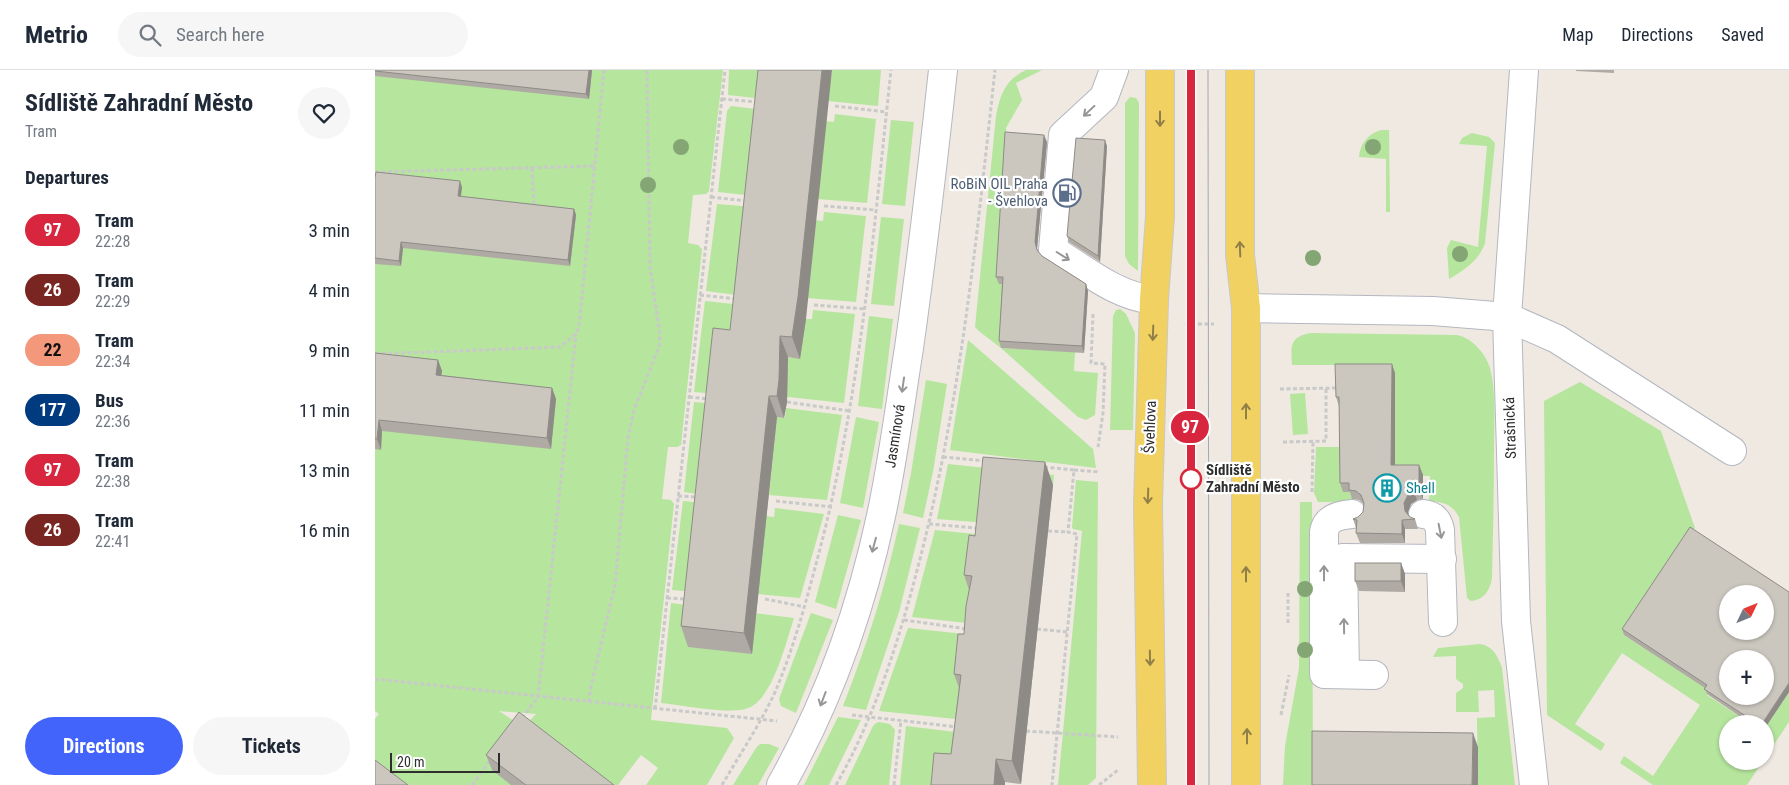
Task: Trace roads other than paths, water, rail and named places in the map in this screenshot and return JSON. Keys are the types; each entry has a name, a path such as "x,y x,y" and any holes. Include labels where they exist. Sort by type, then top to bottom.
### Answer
{"main road":[{"name":"Švehlova","path":"1152,785 1148,505 1154,300 1160,216 1160,70"},
{"path":"1240,70 1240,255 1246,308 1246,785"}],"street":[{"name":"Jasmínová","path":"781,785 816,718 850,630 865,581 881,517 893,452 910,337 930,191 943,70"},
{"path":"1113,70 1104,96 1063,135 1053,250 1108,284 1137,297 1154,300"},
{"name":"Strašnická","path":"1524,70 1507,317 1516,621 1534,785"},
{"path":"1246,308 1433,310 1507,317 1557,339 1732,451"},
{"path":"1334,674 1324,532 1326,524 1333,518 1352,514"},
{"path":"1423,514 1429,515 1439,524 1442,559 1443,622"},
{"path":"1334,674 1343,558 1442,559"},
{"path":"1334,674 1374,675"}],"tram line":[{"path":"1191,70 1191,785"},
{"name":"97","path":"1191,70 1191,785"},
{"path":"1208,70 1209,785"}],"place":[{"name":"RoBiN OIL Praha - Švehlova","path":"1067,193"},
{"name":"Sídliště Zahradní Město","path":"1191,479"},
{"name":"Shell","path":"1387,488"}]}
